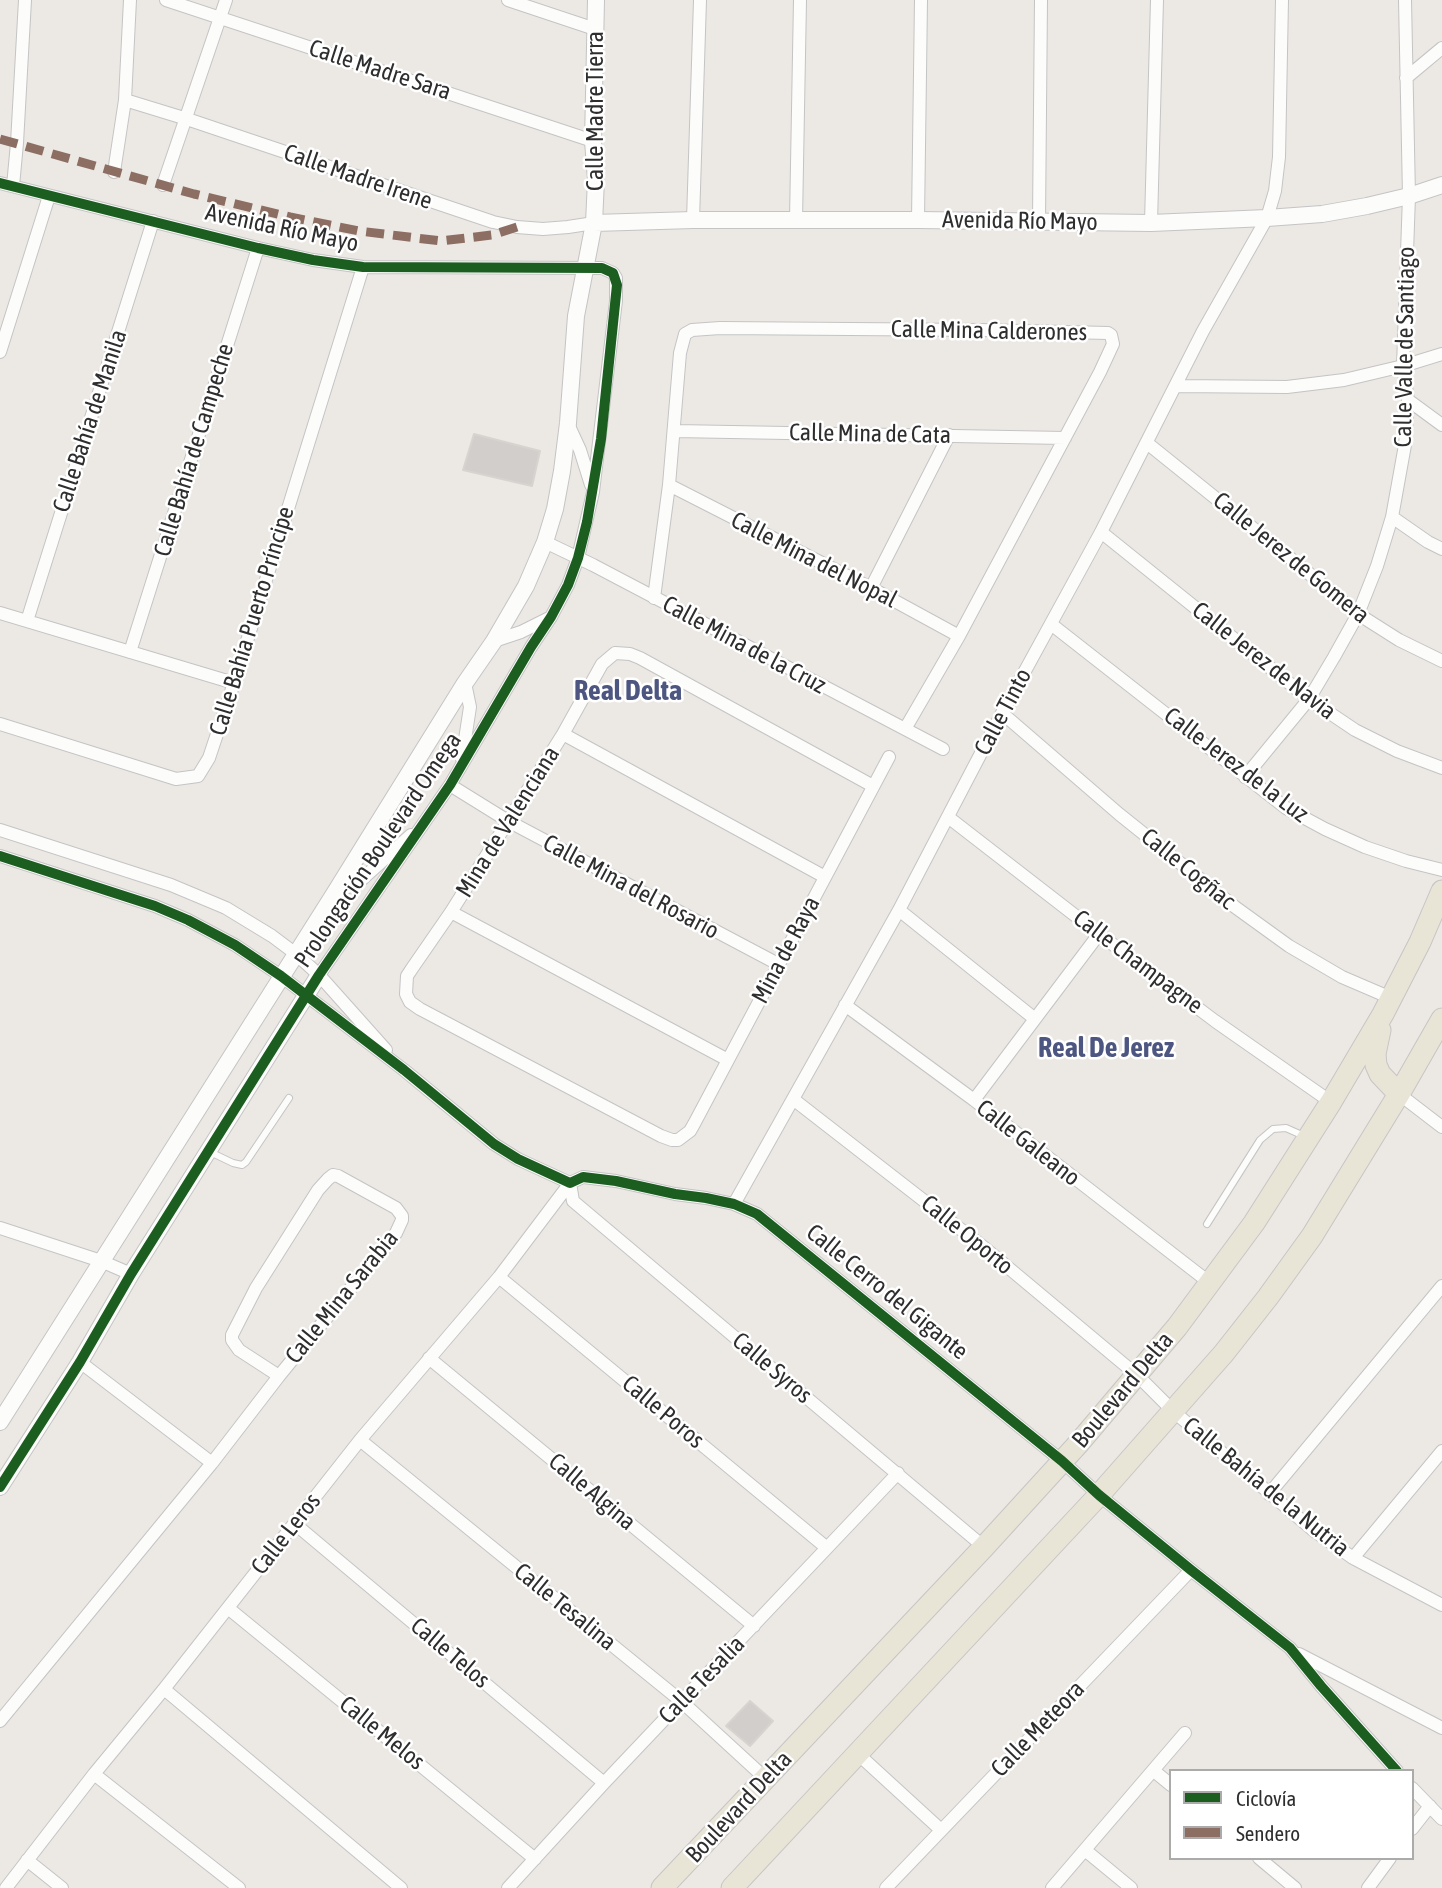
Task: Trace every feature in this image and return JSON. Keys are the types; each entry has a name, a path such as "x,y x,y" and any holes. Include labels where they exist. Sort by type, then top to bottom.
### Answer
{"main road":[{"name":"Boulevard Delta","path":"662,1888 984,1547 1138,1376 1177,1327 1254,1223 1332,1101 1387,1006 1420,942 1442,891"},
{"path":"1387,1006 1375,1054 1376,1065 1380,1074 1399,1094"},
{"name":"Boulevard Delta","path":"732,1888 1099,1495 1224,1353 1312,1236 1442,1018"}],"street":[{"path":"6,185 17,143 24,0"},
{"path":"114,172 125,100 130,0"},
{"name":"Calle Madre Sara","path":"166,0 593,141"},
{"path":"163,185 226,0"},
{"path":"508,0 595,29"},
{"name":"Calle Madre Tierra","path":"594,223 596,0"},
{"path":"693,220 700,0"},
{"path":"796,220 800,0"},
{"path":"918,220 921,0"},
{"path":"1039,220 1041,0"},
{"path":"1151,223 1157,0"},
{"name":"Calle Tinto","path":"734,1204 899,910 1101,532 1203,331 1267,218 1275,191 1279,158 1282,0"},
{"name":"Calle Valle de Santiago","path":"1245,777 1309,699 1358,614 1392,517 1405,445 1408,400 1403,366 1409,196 1405,0"},
{"path":"1406,78 1442,48"},
{"name":"Calle Madre Irene","path":"125,100 494,222 543,229 594,223"},
{"name":"Avenida Río Mayo","path":"6,185 313,260 363,267 602,268"},
{"name":"Avenida Río Mayo","path":"594,223 693,220 1039,220 1151,223 1267,218 1322,214 1367,206 1442,185"},
{"path":"0,352 49,196"},
{"name":"Calle Bahía de Manila","path":"27,621 153,221"},
{"name":"Prolongación Boulevard Omega","path":"0,1422 494,641 526,586 545,542 560,484 568,423 576,316 594,223"},
{"name":"Calle Bahía de Campeche","path":"130,652 258,247"},
{"name":"Calle Bahía Puerto Príncipe","path":"0,724 176,779 198,776 204,769 234,683 363,267"},
{"name":"Prolongación Boulevard Omega","path":"0,1487 319,975 450,785 568,585 578,558 593,492 601,439 617,285 613,273 602,268"},
{"name":"Calle Mina Calderones","path":"654,598 675,430 680,353 685,334 692,330 747,328 1108,333 1113,344 1065,438 959,636 905,729"},
{"path":"1177,386 1287,387 1344,380 1442,354"},
{"path":"1408,400 1442,425"},
{"path":"568,423 593,492"},
{"name":"Calle Mina de Cata","path":"675,430 1065,438"},
{"path":"871,588 949,435"},
{"name":"Calle Jerez de Gomera","path":"1147,443 1358,614 1399,640 1442,661"},
{"name":"Calle Mina del Nopal","path":"669,485 959,636"},
{"path":"1392,517 1442,549"},
{"name":"Calle Jerez de Navia","path":"1101,532 1309,699 1355,730 1397,751 1442,768"},
{"name":"Calle Mina de la Cruz","path":"545,542 943,748"},
{"path":"0,613 234,683"},
{"path":"494,641 521,632 551,617"},
{"name":"Calle Jerez de la Luz","path":"1051,624 1286,808 1325,829 1386,854 1442,870"},
{"name":"Mina de Valenciana","path":"678,1139 661,1136 420,1009 410,1002 405,994 408,976 509,821 563,734 602,664 615,653 640,658 873,786"},
{"path":"460,768 470,707 465,683"},
{"name":"Calle Cogñac","path":"1002,713 1119,814 1267,931 1387,1006"},
{"path":"563,734 825,877"},
{"name":"Mina de Raya","path":"678,1139 690,1131 889,757"},
{"name":"Calle Mina del Rosario","path":"450,785 509,821 778,964"},
{"name":"Calle Champagne","path":"948,817 1215,1021 1332,1101"},
{"path":"334,894 360,881 422,826"},
{"path":"0,830 201,896 247,920 296,954 319,975 404,1070"},
{"path":"0,856 155,906 235,945 281,976 404,1070 494,1144 518,1159 569,1183"},
{"path":"899,910 1035,1019"},
{"path":"451,912 728,1060"},
{"path":"974,1100 1099,934"},
{"name":"Calle Galeano","path":"845,1005 974,1100 1210,1283"},
{"path":"1399,1094 1442,1127"},
{"name":"Calle Oporto","path":"793,1099 986,1249 1138,1376"},
{"name":"Calle Mina Sarabia","path":"0,1721 396,1233 402,1216 396,1208 338,1176 334,1175 328,1179 318,1190 256,1288 232,1335 232,1340 239,1349 279,1376"},
{"name":"Calle Cerro del Gigante","path":"569,1183 583,1177 616,1181 734,1204 757,1214 1290,1648 1394,1769"},
{"name":"Calle Leros","path":"6,1888 360,1440 499,1277 569,1183"},
{"name":"Calle Syros","path":"569,1183 573,1201 984,1547"},
{"path":"0,1228 131,1274"},
{"name":"Calle Poros","path":"499,1277 827,1548"},
{"path":"1269,1494 1442,1286"},
{"name":"Calle Algina","path":"429,1358 754,1626"},
{"path":"80,1362 212,1462"},
{"name":"Calle Bahía de la Nutria","path":"1138,1376 1174,1411 1314,1530 1353,1558 1442,1605"},
{"name":"Calle Tesalina","path":"360,1440 681,1701 765,1778"},
{"path":"1353,1558 1442,1451"},
{"name":"Calle Tesalia","path":"508,1888 898,1473"},
{"name":"Calle Telos","path":"295,1524 604,1783"},
{"name":"Calle Meteora","path":"886,1888 1191,1570"},
{"name":"Calle Melos","path":"228,1608 535,1858"},
{"path":"1290,1648 1442,1728"},
{"path":"164,1689 401,1888"},
{"path":"1052,1888 1185,1733"},
{"path":"858,1754 941,1830"},
{"path":"1154,1771 1169,1783"},
{"path":"94,1774 239,1888"},
{"path":"1414,1790 1442,1819"},
{"path":"1414,1826 1430,1806"},
{"path":"1085,1850 1131,1888"},
{"path":"27,1860 62,1888"},
{"path":"1261,1860 1295,1888"},
{"path":"1368,1888 1389,1860"}],"lane":[{"path":"208,1151 233,1163 246,1162 289,1098"},
{"path":"1207,1224 1260,1140 1273,1129 1286,1128 1309,1138"}],"building":[{"path":"474,434 540,451 532,486 463,470"},
{"path":"750,1701 773,1721 750,1746 726,1726"}],"marked path":[{"path":"0,139 194,194 359,231 441,241 492,235 517,227"}],"cycle path":[{"path":"0,183 313,260 363,267 602,268 613,273 617,285 601,439 587,522 568,585 450,785 319,975 0,1487"},
{"path":"0,856 155,906 235,945 281,976 404,1070 494,1144 518,1159 570,1183 583,1177 616,1181 734,1204 757,1214 1290,1648 1395,1769"}],"district":[{"name":"Real Delta","path":"628,691"},
{"name":"Real De Jerez","path":"1106,1048"}]}
